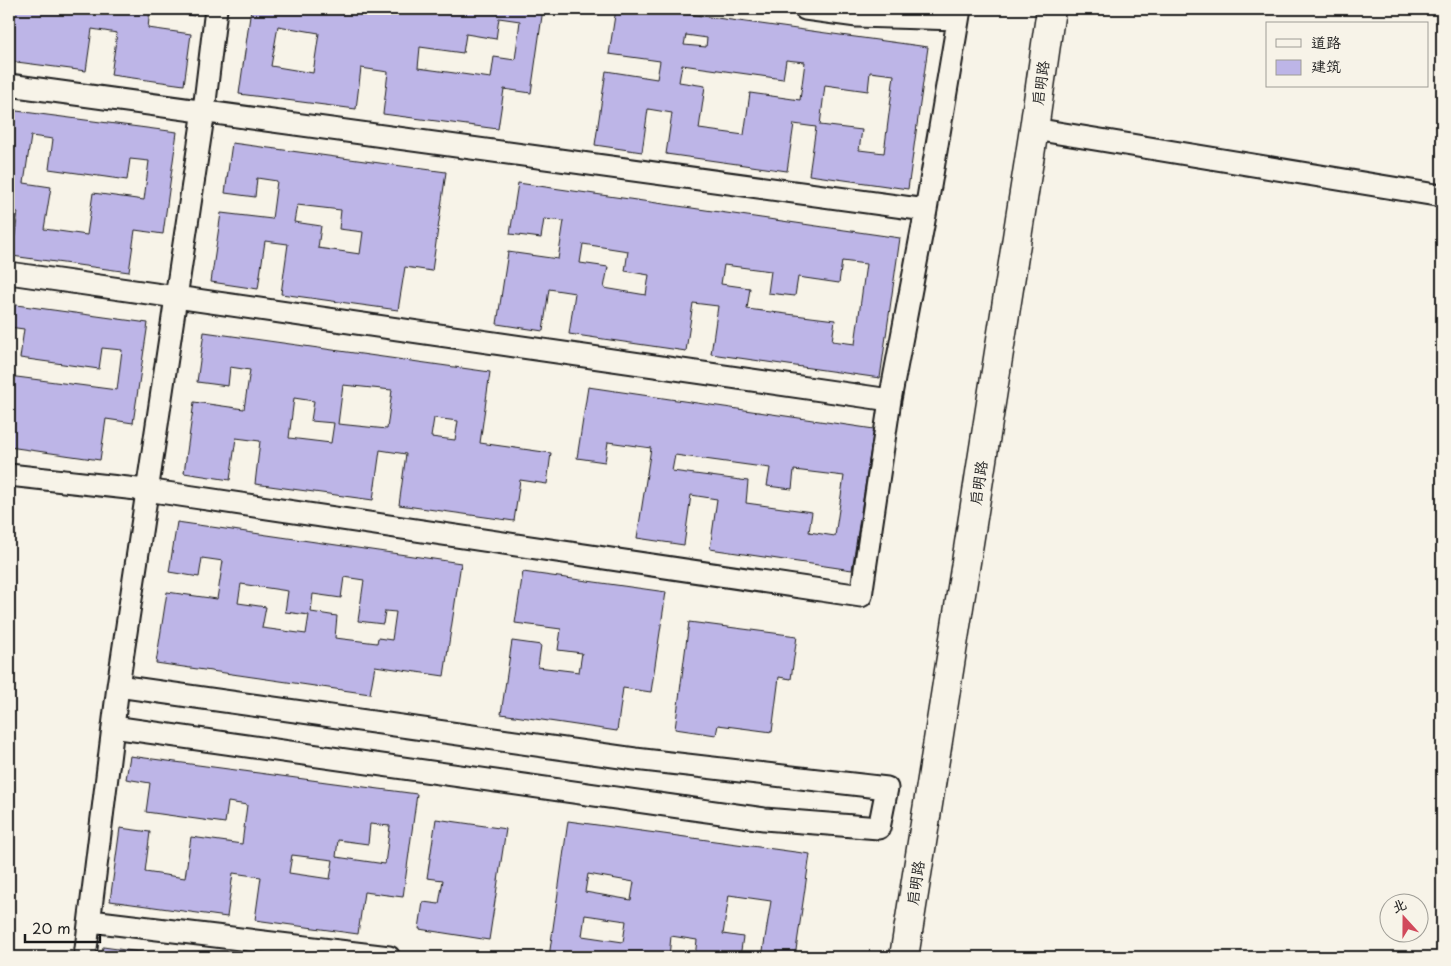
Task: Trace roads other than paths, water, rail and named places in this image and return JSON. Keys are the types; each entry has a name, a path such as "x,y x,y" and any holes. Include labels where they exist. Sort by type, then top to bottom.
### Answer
{"street":[{"path":"85,957 118,686 204,110 216,9"},
{"path":"9,475 146,490 861,596 890,400 926,210 959,14 857,16 805,9"},
{"name":"启明路","path":"904,957 1034,129 1050,9"},
{"path":"9,85 204,110 926,210"},
{"path":"1034,129 1442,196"},
{"path":"9,273 890,400"},
{"path":"113,727 764,820 879,828 887,788 636,759 118,686"},
{"path":"91,920 389,957"}]}
